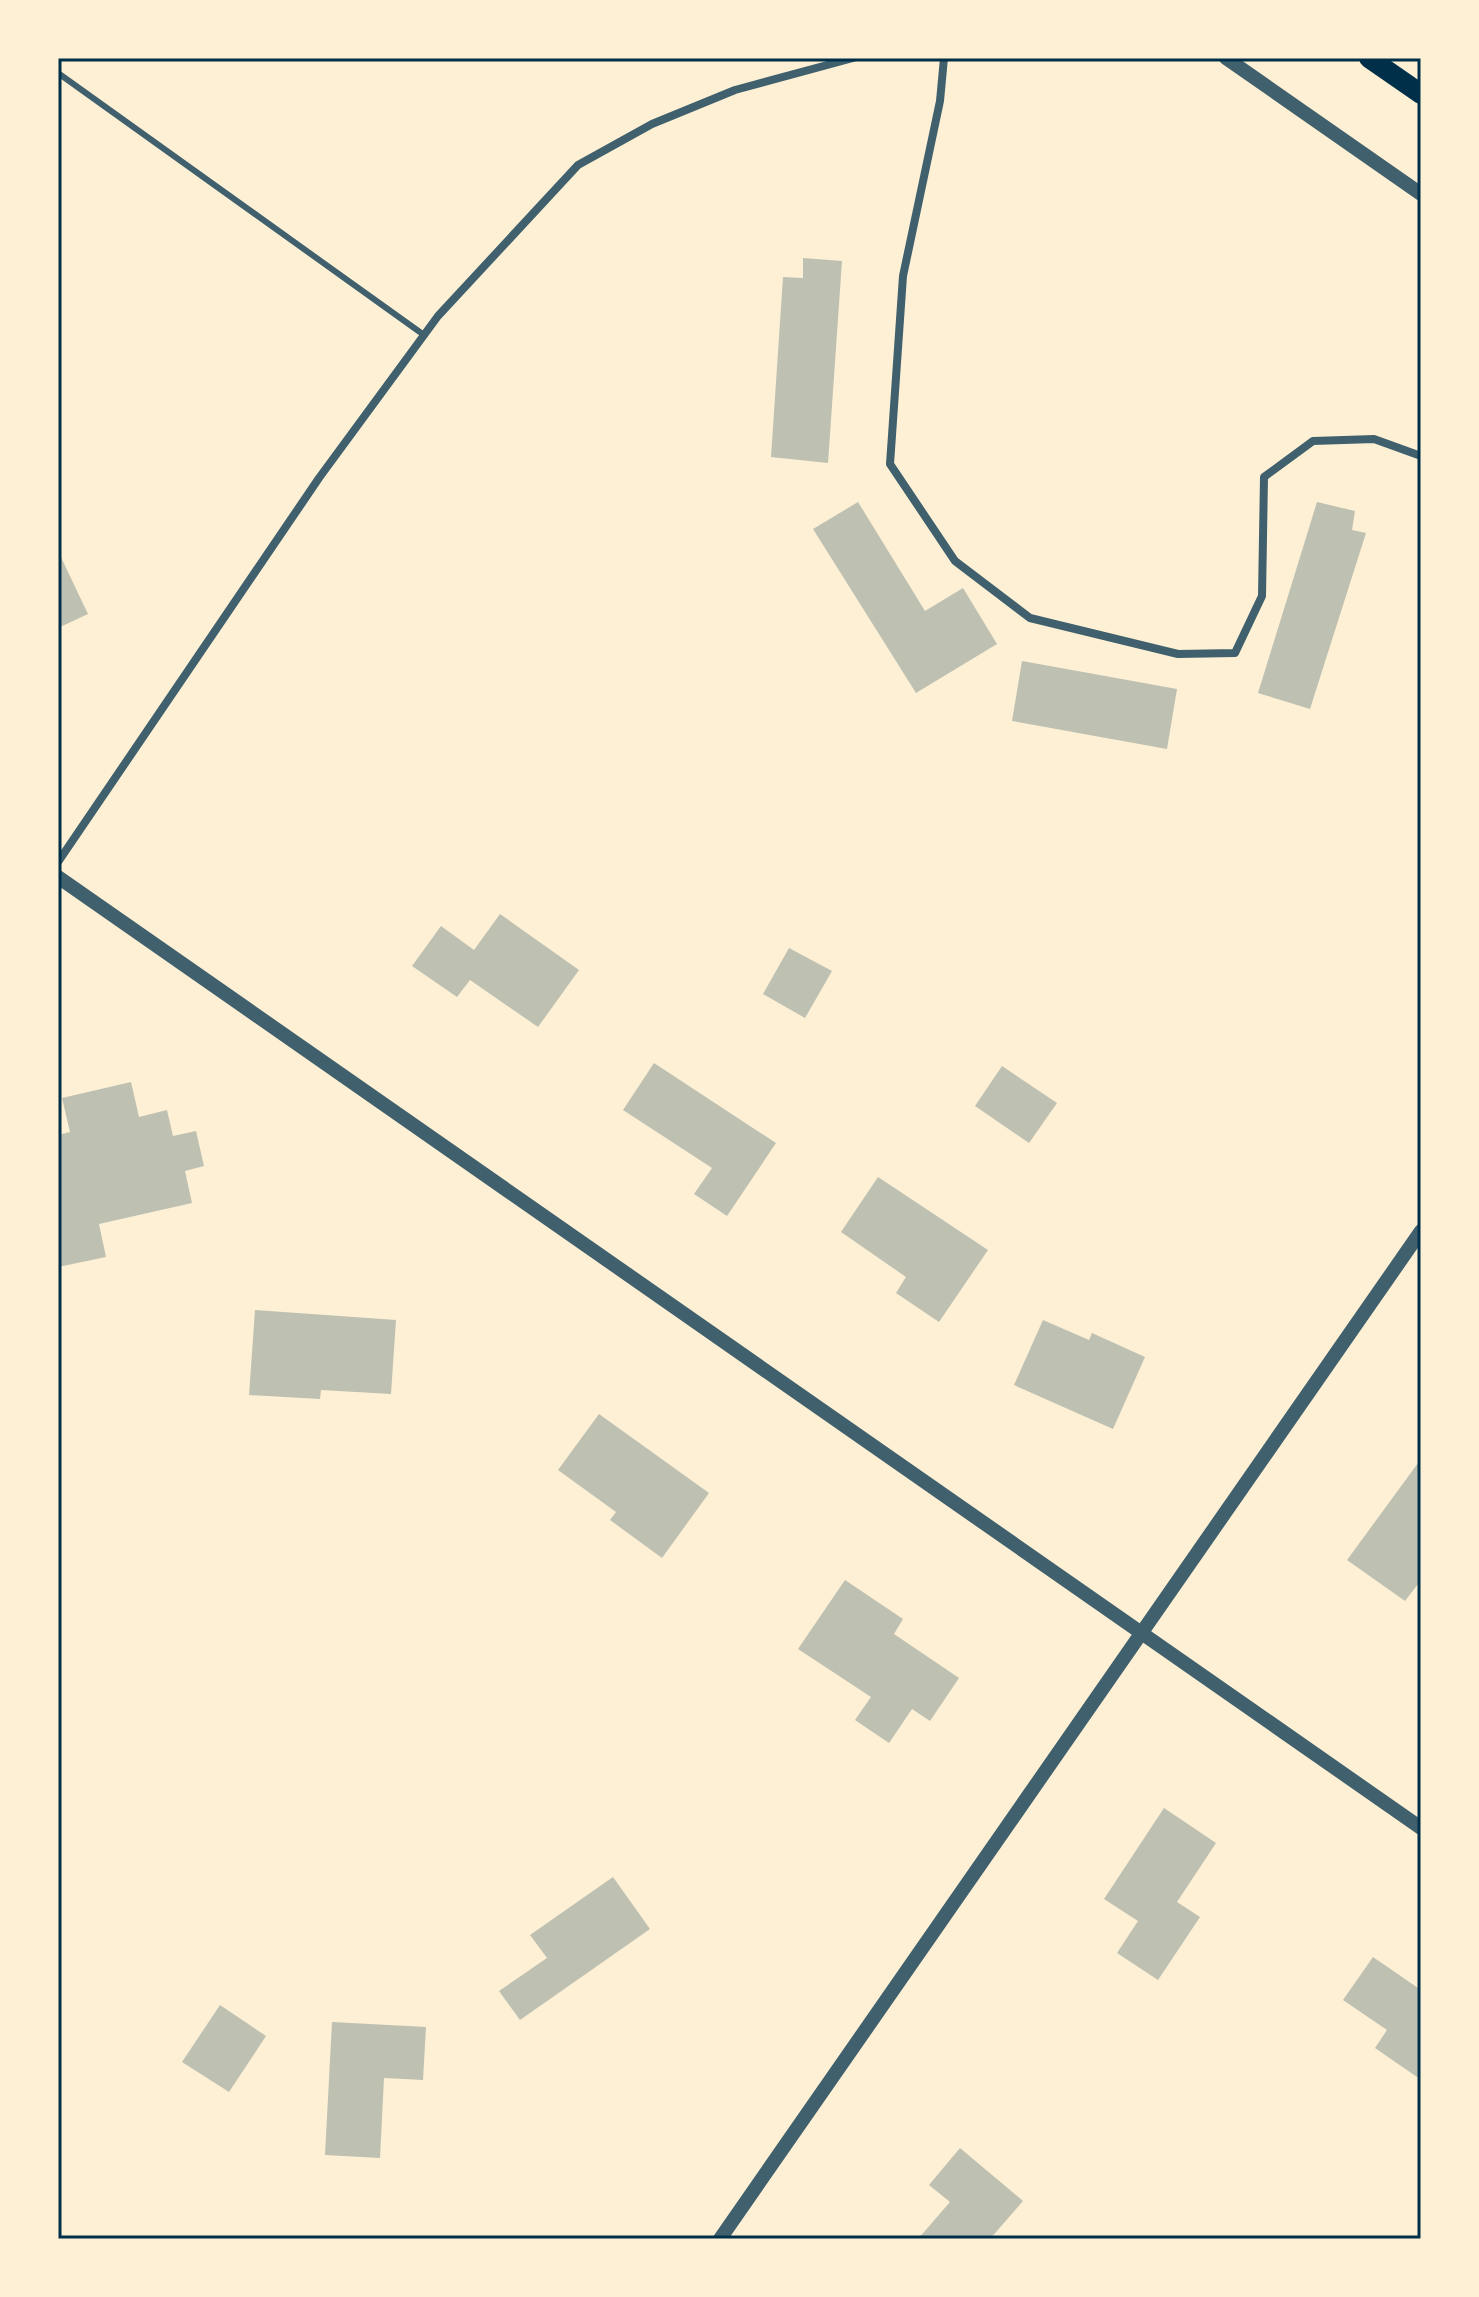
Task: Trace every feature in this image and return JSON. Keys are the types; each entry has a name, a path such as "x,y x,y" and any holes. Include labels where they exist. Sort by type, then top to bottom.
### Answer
{"main road":[{"path":"1369,58 1421,94"}],"street":[{"path":"58,862 319,478 424,335 578,165 652,124 735,90 853,58"},
{"path":"944,58 940,101 903,276 890,464 955,561 1030,618 1178,654 1235,653 1262,596 1264,477 1313,441 1374,439 1421,456"},
{"path":"1226,58 1421,194"},
{"path":"58,877 1142,1630 1421,1828"},
{"path":"720,2239 1421,1231"}],"lane":[{"path":"58,73 424,335"}],"building":[{"path":"803,258 842,261 828,463 771,457 783,277 803,278"},
{"path":"858,502 925,611 963,588 997,644 916,693 813,529"},
{"path":"1317,502 1355,511 1352,530 1366,533 1310,709 1258,693"},
{"path":"58,551 88,614 58,628"},
{"path":"1022,661 1177,689 1167,749 1012,721"},
{"path":"500,914 579,970 538,1027 470,980 457,997 412,966 441,926 474,950"},
{"path":"789,948 832,971 805,1018 763,994"},
{"path":"654,1063 776,1143 727,1216 694,1194 712,1168 623,1110"},
{"path":"1002,1066 1057,1103 1029,1143 975,1106"},
{"path":"131,1082 139,1117 167,1110 173,1136 196,1131 204,1166 185,1171 192,1203 99,1224 106,1257 58,1267 58,1135 70,1132 62,1098"},
{"path":"878,1177 988,1250 939,1322 896,1293 906,1277 841,1232"},
{"path":"255,1310 396,1320 391,1394 321,1390 320,1399 249,1395"},
{"path":"1043,1320 1089,1340 1092,1333 1145,1357 1113,1429 1014,1385"},
{"path":"599,1414 709,1493 662,1558 610,1520 616,1512 558,1470"},
{"path":"1421,1459 1421,1580 1405,1601 1347,1560"},
{"path":"845,1580 903,1619 894,1634 959,1678 930,1721 912,1709 889,1743 855,1720 871,1697 798,1649"},
{"path":"1164,1808 1216,1843 1177,1902 1200,1917 1158,1980 1117,1953 1138,1921 1104,1899"},
{"path":"613,1877 650,1929 520,2020 499,1991 547,1958 530,1935"},
{"path":"1373,1957 1421,1990 1421,2072 1417,2077 1375,2048 1387,2030 1343,2000"},
{"path":"220,2005 266,2036 229,2092 182,2062"},
{"path":"332,2022 426,2027 423,2080 384,2078 380,2158 325,2155"},
{"path":"960,2148 1023,2201 990,2239 918,2239 950,2202 929,2185"}]}
